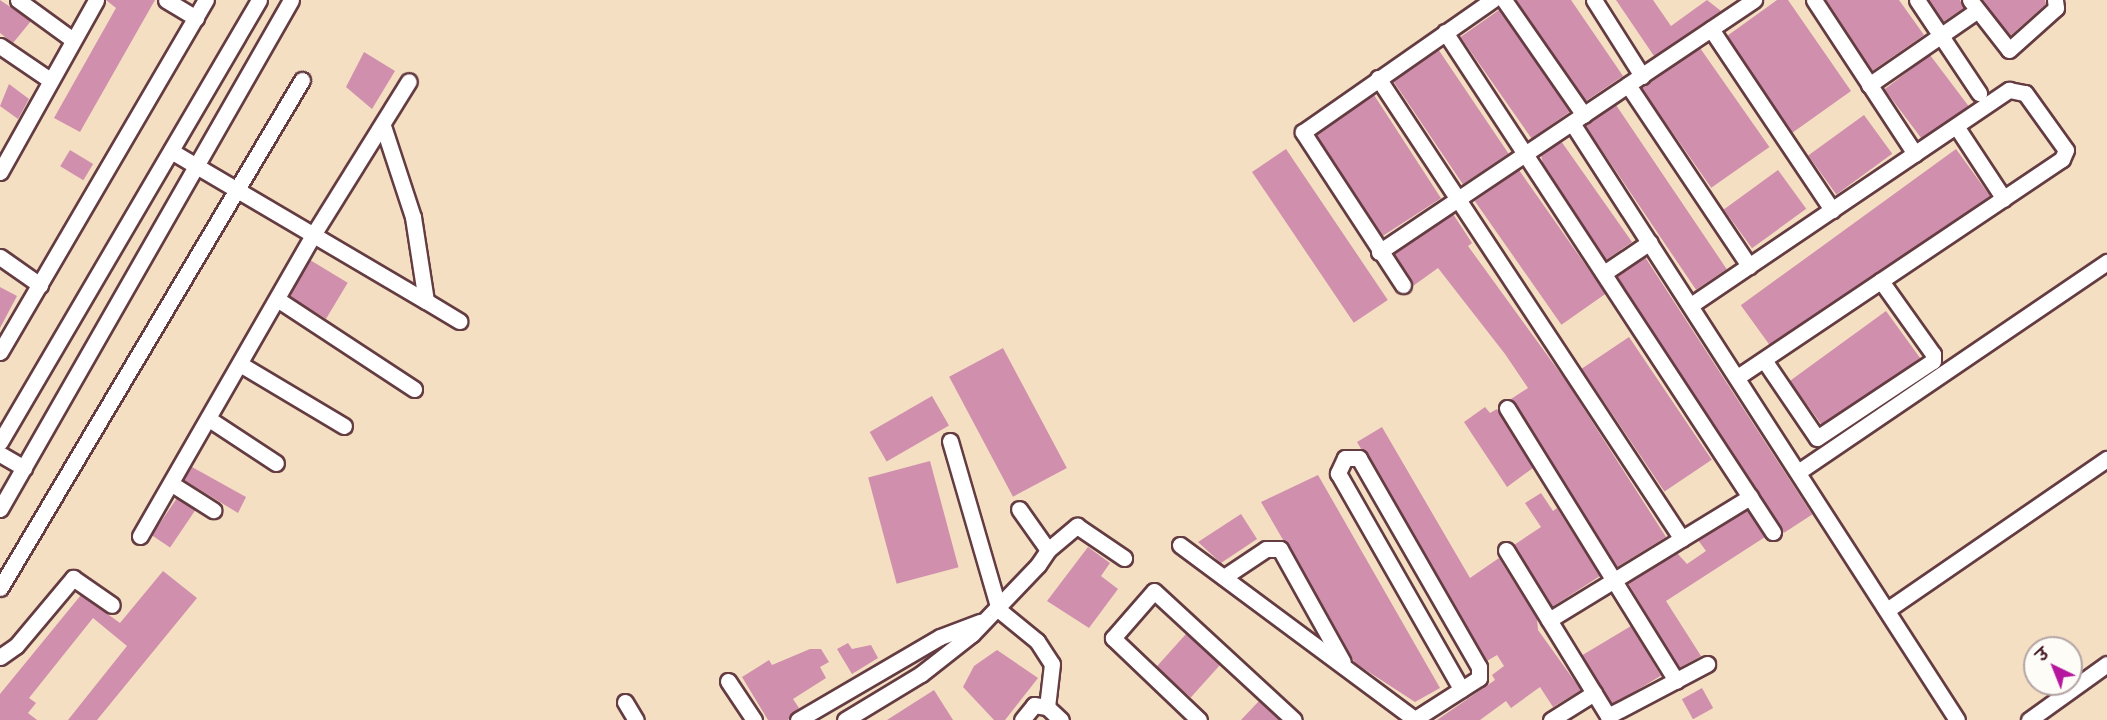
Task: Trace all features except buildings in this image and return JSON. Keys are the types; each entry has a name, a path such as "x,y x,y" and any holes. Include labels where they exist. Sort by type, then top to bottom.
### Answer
{"street":[{"path":"18,0 73,40"},
{"path":"0,172 5,150 50,80 96,0"},
{"path":"166,0 196,18"},
{"path":"0,352 206,0"},
{"path":"0,442 259,0"},
{"path":"0,509 291,0"},
{"path":"1402,285 1302,135 1378,78 1492,0"},
{"path":"1504,0 1578,119 1650,242 1957,720"},
{"path":"1594,0 1642,76"},
{"path":"1380,252 1754,0"},
{"path":"1814,0 1915,154"},
{"path":"1917,0 1979,93"},
{"path":"1869,85 1942,37 1972,6 2009,50 2056,8 2055,0"},
{"path":"1711,29 1832,210"},
{"path":"1445,32 1773,532"},
{"path":"0,46 50,80"},
{"path":"1378,78 1682,539"},
{"path":"0,588 302,80"},
{"path":"140,536 313,235 409,81"},
{"path":"1628,85 1749,266"},
{"path":"1691,305 1956,126 2018,88 2066,150 2062,159 1738,377"},
{"path":"383,126 412,217 426,301"},
{"path":"1956,126 2004,199"},
{"path":"171,151 193,168 459,321"},
{"path":"1604,273 1650,242"},
{"path":"0,257 40,285"},
{"path":"1798,472 2107,262"},
{"path":"1764,360 1817,438 1933,362 1933,354 1881,281"},
{"path":"277,298 414,389"},
{"path":"240,364 344,426"},
{"path":"1507,408 1676,681"},
{"path":"209,419 276,463"},
{"path":"950,441 996,613 1047,652 1052,664 1047,707"},
{"path":"0,454 24,468"},
{"path":"1180,545 1415,719 1479,678 1479,668 1359,458 1346,458 1338,473 1461,689"},
{"path":"1887,610 2107,459"},
{"path":"172,483 213,510"},
{"path":"1549,620 1750,497"},
{"path":"1019,509 1048,550"},
{"path":"832,700 844,720 921,674 996,613 1048,550 1077,526 1124,558"},
{"path":"1386,558 1409,543"},
{"path":"1224,577 1266,549 1280,549 1346,668"},
{"path":"1506,550 1594,693 1613,716 1707,664"},
{"path":"0,657 16,646 74,578 112,605"},
{"path":"1199,720 1113,638 1154,591 1294,720"},
{"path":"798,720 817,715 832,700 940,637 996,613"},
{"path":"2029,720 2107,664"},
{"path":"728,681 754,720"},
{"path":"1551,720 1594,693"},
{"path":"625,702 636,720"},
{"path":"1022,720 1034,705 1047,707 1061,720"}]}
